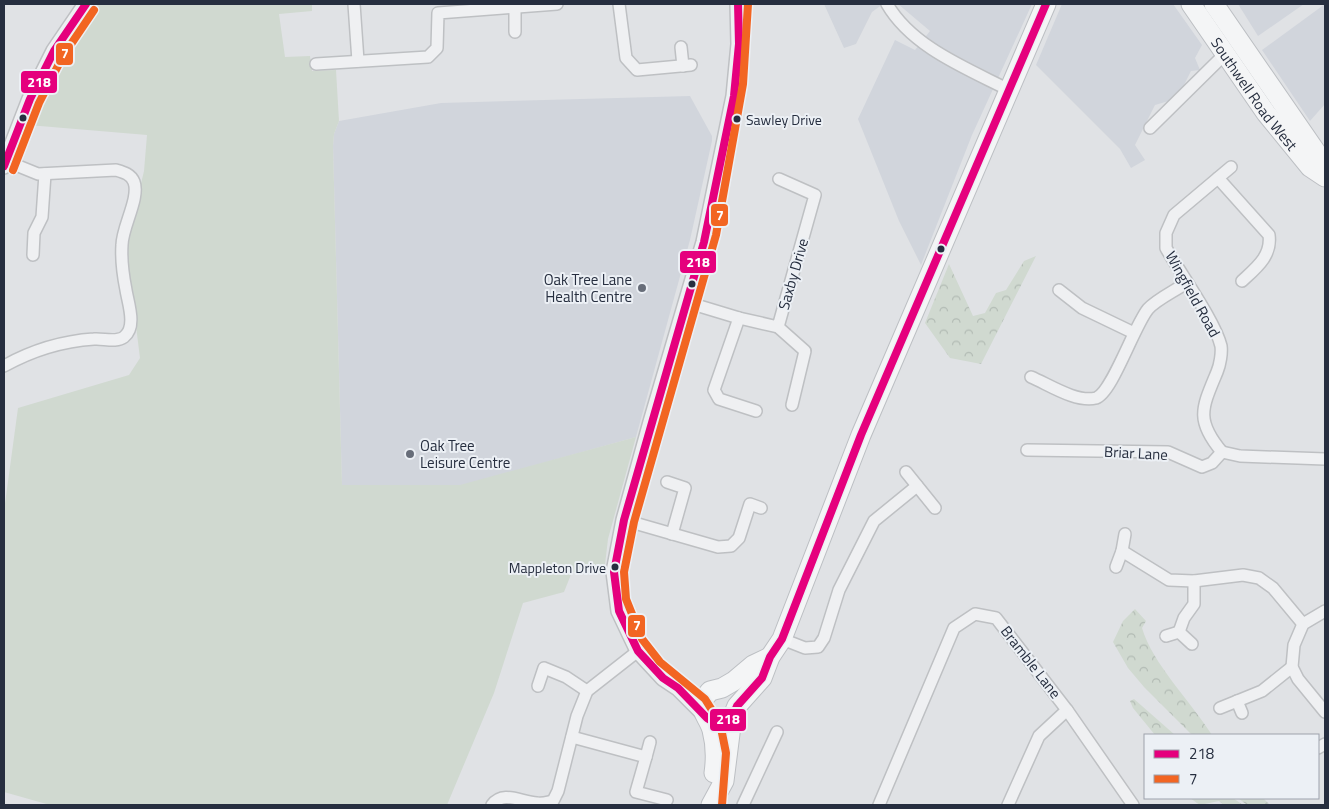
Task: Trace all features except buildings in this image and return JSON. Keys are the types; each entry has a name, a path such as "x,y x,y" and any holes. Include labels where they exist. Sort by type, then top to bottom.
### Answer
{"main road":[{"path":"705,716 712,722 722,724 735,712 762,678 770,657 782,639 862,435 1046,4"},
{"name":"Southwell Road West","path":"1191,4 1266,113 1310,167 1325,177"},
{"name":"Southwell Road West","path":"1214,4 1325,165"},
{"path":"712,802 715,748 712,729 705,716 702,701 716,690 734,681 753,665 770,657"},
{"path":"712,802 724,781 735,712 731,692 716,690"}],"street":[{"path":"4,366 44,349 75,340 99,338 118,340 125,336 129,330 130,320 122,270 122,243 135,191 134,181 128,174 116,170 38,174 5,163 30,99 54,51 86,4"},
{"path":"354,4 358,61"},
{"path":"316,64 428,57 437,48 438,8 515,7 557,4"},
{"path":"619,4 626,58 637,70 687,65 681,48"},
{"path":"705,716 678,688 663,678 638,651 628,632 615,592 614,572 624,520 704,242 734,96 739,44 738,4"},
{"path":"887,4 902,23 932,49 1009,90"},
{"path":"515,7 515,32"},
{"path":"1150,128 1225,54"},
{"name":"Wingfield Road","path":"1222,452 1205,429 1203,405 1219,367 1221,347 1214,327 1166,248 1166,234 1174,215 1231,167"},
{"path":"32,255 34,233 42,217 45,174"},
{"path":"1218,178 1269,235 1270,245 1267,255 1246,277 1260,282"},
{"name":"Saxby Drive","path":"686,302 739,318 778,327 816,196 779,179"},
{"path":"1036,383 1080,398 1097,398 1107,390 1134,333 1149,308 1186,283"},
{"path":"1059,290 1082,308 1134,333"},
{"path":"739,318 714,390 718,399 756,411"},
{"path":"778,327 804,351 792,405"},
{"name":"Briar Lane","path":"1027,450 1168,452 1202,467 1212,463 1222,452"},
{"path":"1222,452 1240,456 1325,459"},
{"path":"906,472 935,508"},
{"path":"667,482 685,488 672,534"},
{"path":"782,639 805,648 818,647 824,638 839,590 874,521 917,486"},
{"path":"624,520 718,547 731,546 739,538 750,504 761,508"},
{"path":"1116,567 1122,551 1125,534"},
{"path":"1122,551 1140,560 1169,580 1194,581 1243,575 1259,578 1273,588 1303,624"},
{"path":"1179,632 1184,618 1194,604 1194,581"},
{"path":"1325,611 1303,624 1294,646 1292,667 1298,679 1325,712"},
{"name":"Bramble Lane","path":"879,805 954,628 975,614 996,618 1067,710 1133,805"},
{"path":"1166,636 1179,632"},
{"path":"1179,632 1192,644"},
{"path":"492,805 500,798 508,797 538,804 555,803 577,716 587,691 638,651"},
{"path":"1220,708 1262,691 1292,667"},
{"path":"538,686 544,668 566,676 587,691"},
{"path":"678,688 716,690"},
{"path":"1237,701 1242,713"},
{"path":"1008,805 1039,736 1067,710"},
{"path":"743,805 777,732"},
{"path":"572,737 646,757"},
{"path":"650,742 636,792 667,800"}],"shaded area":[{"path":"824,4 883,4 872,12 856,44 844,48"},
{"path":"898,4 1032,4 972,135 921,265 899,221 858,119 895,40 915,50 930,31"},
{"path":"1062,4 1173,4 1202,45 1195,58 1200,70 1191,71 1183,87 1172,100 1155,105 1135,145 1145,160 1131,168 1120,149 1036,65"},
{"path":"1238,4 1304,4 1258,36"},
{"path":"1325,4 1325,104 1310,121 1262,50"},
{"path":"690,96 712,136 712,141 690,240 636,437 460,486 342,485 333,146 334,134 339,121 441,103"}],"green space":[{"path":"95,4 312,4 312,11 279,14 285,57 310,56 312,71 336,70 339,121 334,134 333,146 342,485 460,485 636,437 608,539 604,573 572,572 564,592 523,603 494,693 447,805 50,805 4,792 4,511 18,408 129,375 140,358 126,246 144,171 147,135 28,125 59,63"},
{"path":"1036,256 981,364 950,358 925,323 949,264 973,316 985,313 996,293 1006,290 1024,261"},
{"path":"1135,609 1146,621 1142,628 1154,655 1211,734 1191,734 1144,687 1128,668 1113,642 1123,621"},
{"path":"1134,699 1174,734 1154,734 1133,708 1130,701"},
{"path":"1191,799 1234,799 1243,805 1224,805 1219,801 1200,805"},
{"path":"1239,799 1264,799 1270,805 1247,805"}],"transit line":[{"name":"218","path":"4,166 30,99 54,51 86,4"},
{"name":"218","path":"738,4 739,44 734,96 704,242 624,520 614,572 619,611 638,651 663,678 678,688 707,718 717,724 732,718 737,706 762,678 770,657 782,639 861,435 1046,4"},
{"name":"7","path":"722,805 726,753 720,723 705,699 660,662 642,639 626,599 624,572 634,522 716,235 743,84 748,4"},
{"name":"7","path":"13,170 39,103 63,56 94,10"}],"place":[{"name":"Sawley Drive","path":"737,119"},
{"name":"Oak Tree Lane Health Centre","path":"642,288"},
{"name":"Oak Tree Leisure Centre","path":"410,454"},
{"name":"Mappleton Drive","path":"615,567"}]}
